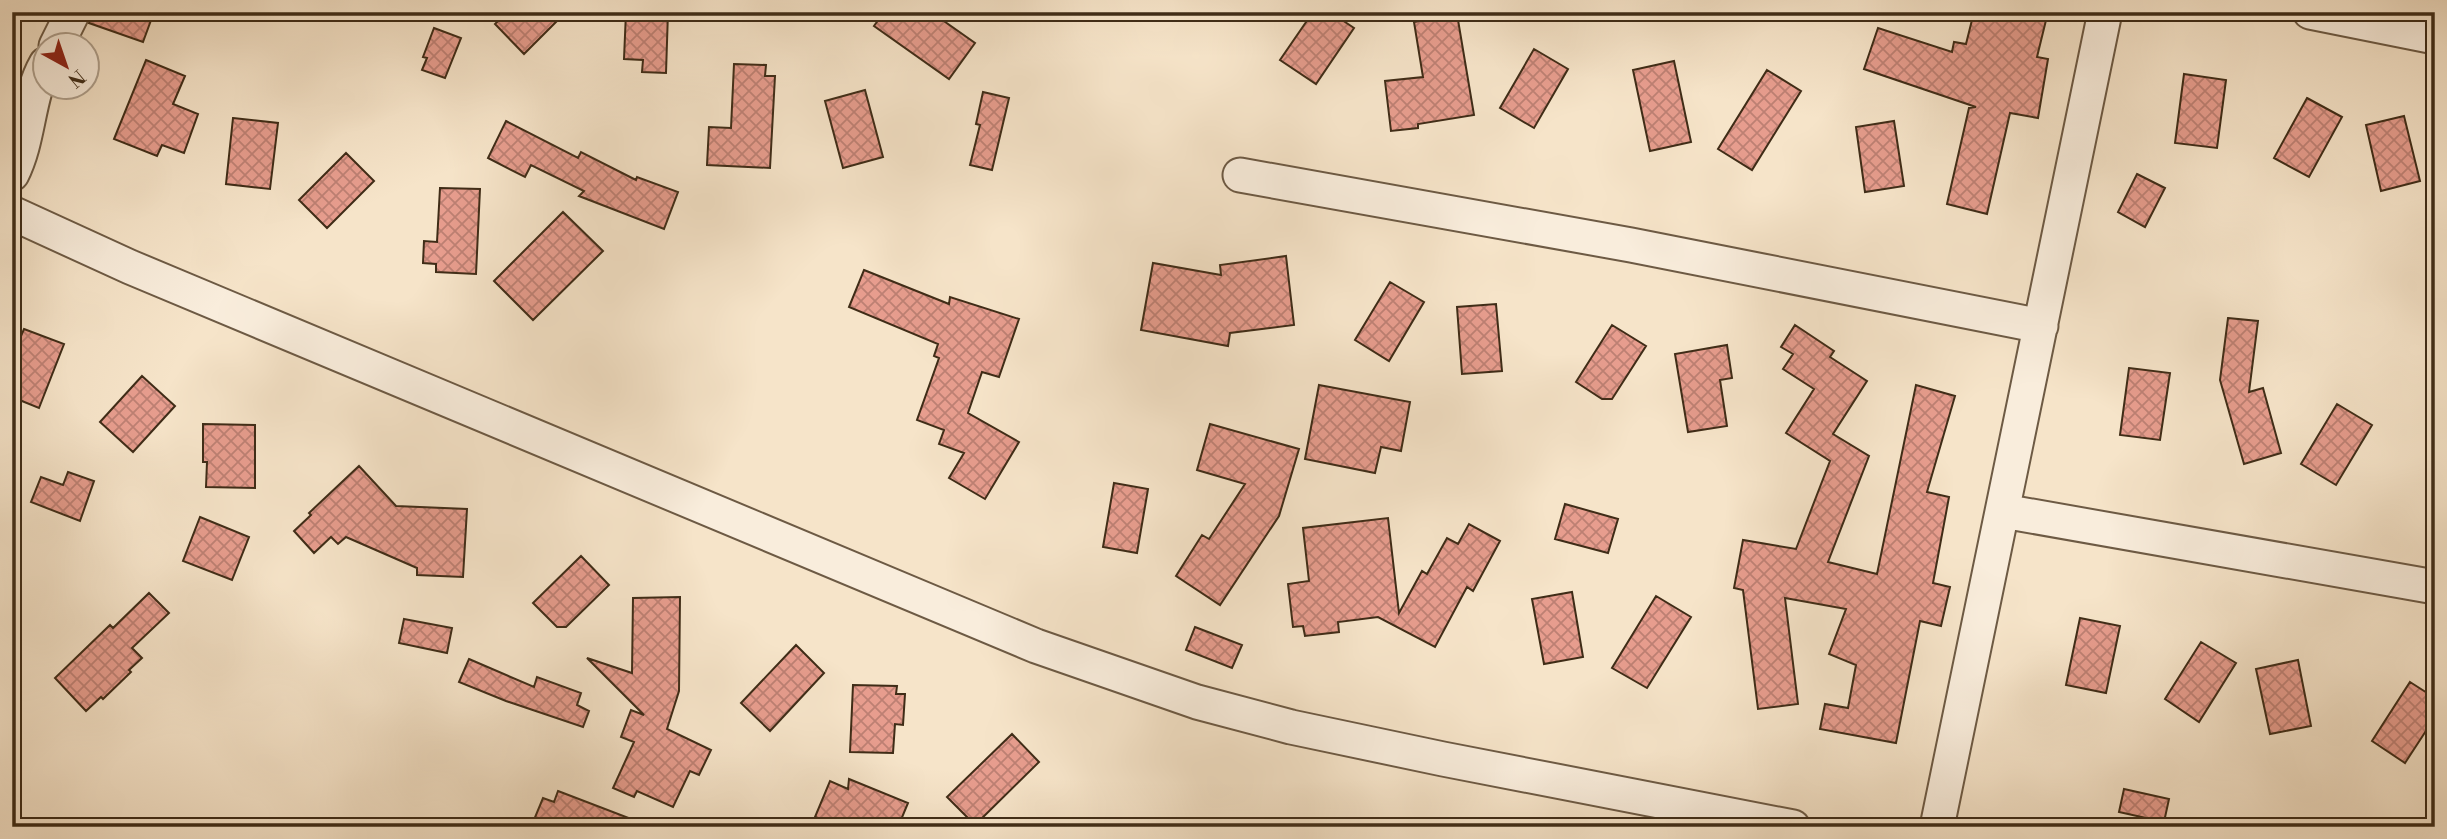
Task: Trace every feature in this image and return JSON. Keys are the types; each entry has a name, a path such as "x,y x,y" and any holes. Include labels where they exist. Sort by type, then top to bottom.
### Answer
{"street":[{"path":"63,32 73,12"},
{"path":"1937,827 2105,12"},
{"path":"2310,12 2435,37"},
{"path":"12,174 18,163 33,102"},
{"path":"1240,175 1631,246 2041,326"},
{"path":"12,213 130,267 1036,646 1197,702 1291,727 1443,759 1793,827"},
{"path":"2003,511 2435,587"}],"building":[{"path":"92,12 154,12 143,42 89,23"},
{"path":"507,12 566,12 524,54 495,24"},
{"path":"626,12 668,12 666,73 642,72 643,60 624,59"},
{"path":"884,12 931,12 975,43 949,79 874,26"},
{"path":"1313,12 1330,12 1354,28 1316,84 1280,60"},
{"path":"1974,12 2048,12 2037,57 2048,59 2038,118 2010,113 1987,214 1947,204 1969,108 1976,107 1864,69 1878,28 1952,52 1954,42 1966,44"},
{"path":"1457,14 1474,115 1418,124 1418,128 1391,131 1385,81 1423,77 1414,22"},
{"path":"434,28 461,38 445,78 422,70 427,58 423,57"},
{"path":"1534,49 1568,69 1534,128 1500,108"},
{"path":"146,60 185,76 173,104 198,114 184,153 162,145 157,156 114,139"},
{"path":"1674,61 1691,142 1650,151 1633,70"},
{"path":"734,64 766,65 765,76 775,76 770,168 707,165 709,127 731,128"},
{"path":"1767,70 1801,91 1752,170 1718,149"},
{"path":"2184,74 2226,80 2217,148 2175,143"},
{"path":"865,90 883,157 843,168 825,101"},
{"path":"983,92 1009,98 992,170 970,165 980,125 976,124"},
{"path":"2307,98 2342,117 2309,177 2274,158"},
{"path":"2404,116 2420,181 2381,191 2366,125"},
{"path":"233,118 278,123 270,189 226,184"},
{"path":"506,121 578,158 581,152 636,180 637,177 678,192 664,229 579,196 584,191 531,165 525,177 488,158"},
{"path":"1894,121 1904,186 1865,192 1856,127"},
{"path":"346,153 374,181 327,228 299,200"},
{"path":"2137,174 2165,188 2145,227 2118,212"},
{"path":"440,188 480,189 476,274 436,272 436,264 423,263 424,241 437,242"},
{"path":"563,212 603,251 533,320 494,281"},
{"path":"1286,256 1294,325 1230,333 1228,346 1141,330 1153,263 1221,275 1220,265"},
{"path":"864,270 949,304 950,297 1019,319 999,377 982,372 968,413 1019,442 985,499 949,478 964,453 939,444 944,430 917,420 939,358 934,356 938,344 849,307"},
{"path":"1390,282 1424,302 1389,361 1355,340"},
{"path":"1496,304 1502,371 1462,374 1457,307"},
{"path":"2228,318 2258,321 2249,392 2263,388 2281,453 2244,464 2220,380"},
{"path":"1612,325 1646,346 1612,399 1602,399 1576,382"},
{"path":"1795,325 1834,351 1830,357 1867,381 1833,434 1869,456 1828,562 1877,574 1916,385 1955,396 1927,492 1949,497 1933,583 1950,587 1941,626 1920,621 1896,743 1820,729 1825,704 1848,708 1856,665 1829,654 1846,609 1785,598 1798,704 1758,709 1743,590 1734,588 1743,540 1796,549 1830,461 1786,433 1814,389 1783,369 1793,354 1781,347"},
{"path":"24,329 64,344 39,408 12,397 12,357"},
{"path":"1727,345 1732,378 1720,380 1727,426 1688,432 1675,354"},
{"path":"2129,368 2170,373 2160,440 2120,435"},
{"path":"142,376 175,406 133,452 100,422"},
{"path":"1319,385 1410,402 1401,451 1381,447 1375,473 1305,459"},
{"path":"2337,404 2372,425 2336,485 2301,464"},
{"path":"203,424 255,425 255,488 206,487 207,462 203,462"},
{"path":"1210,424 1299,449 1279,516 1220,605 1176,576 1202,535 1209,539 1245,484 1197,470"},
{"path":"359,466 396,506 467,509 463,577 417,575 417,568 346,537 338,544 331,537 314,553 294,531 311,515 309,513"},
{"path":"68,472 94,481 80,521 31,502 41,477 63,485"},
{"path":"1114,483 1148,489 1137,553 1103,547"},
{"path":"1565,504 1618,519 1608,553 1555,539"},
{"path":"200,517 249,537 232,580 183,561"},
{"path":"1388,518 1399,613 1422,571 1427,574 1447,538 1458,544 1469,524 1500,541 1473,591 1467,587 1435,647 1378,617 1338,622 1339,632 1305,636 1303,626 1293,627 1288,584 1309,581 1303,528"},
{"path":"581,556 609,585 566,627 557,627 533,603"},
{"path":"1572,592 1583,657 1544,664 1532,599"},
{"path":"149,593 169,613 132,648 142,658 129,670 131,672 86,711 55,678 110,625 113,628"},
{"path":"1656,596 1691,617 1647,688 1612,668"},
{"path":"680,597 679,691 667,729 711,750 699,775 690,771 673,807 637,791 634,797 613,788 634,742 621,737 631,710 644,715 587,658 632,673 633,598"},
{"path":"2080,618 2120,626 2106,693 2066,685"},
{"path":"404,619 452,628 447,653 399,643"},
{"path":"1195,627 1242,645 1232,668 1186,650"},
{"path":"2201,642 2236,663 2199,722 2165,699"},
{"path":"796,645 824,673 770,731 741,703"},
{"path":"469,659 534,687 537,677 581,693 577,705 589,711 583,727 459,682"},
{"path":"2298,660 2311,726 2270,734 2256,669"},
{"path":"2410,682 2435,698 2435,717 2405,763 2372,741"},
{"path":"853,685 897,686 896,694 905,694 903,725 895,724 893,753 850,752"},
{"path":"1012,734 1039,762 975,825 947,797"},
{"path":"849,779 908,803 898,827 839,827 815,817 830,781 848,789"},
{"path":"2124,789 2169,799 2164,822 2119,812"},
{"path":"558,791 647,825 531,827 543,798 554,802"}]}
